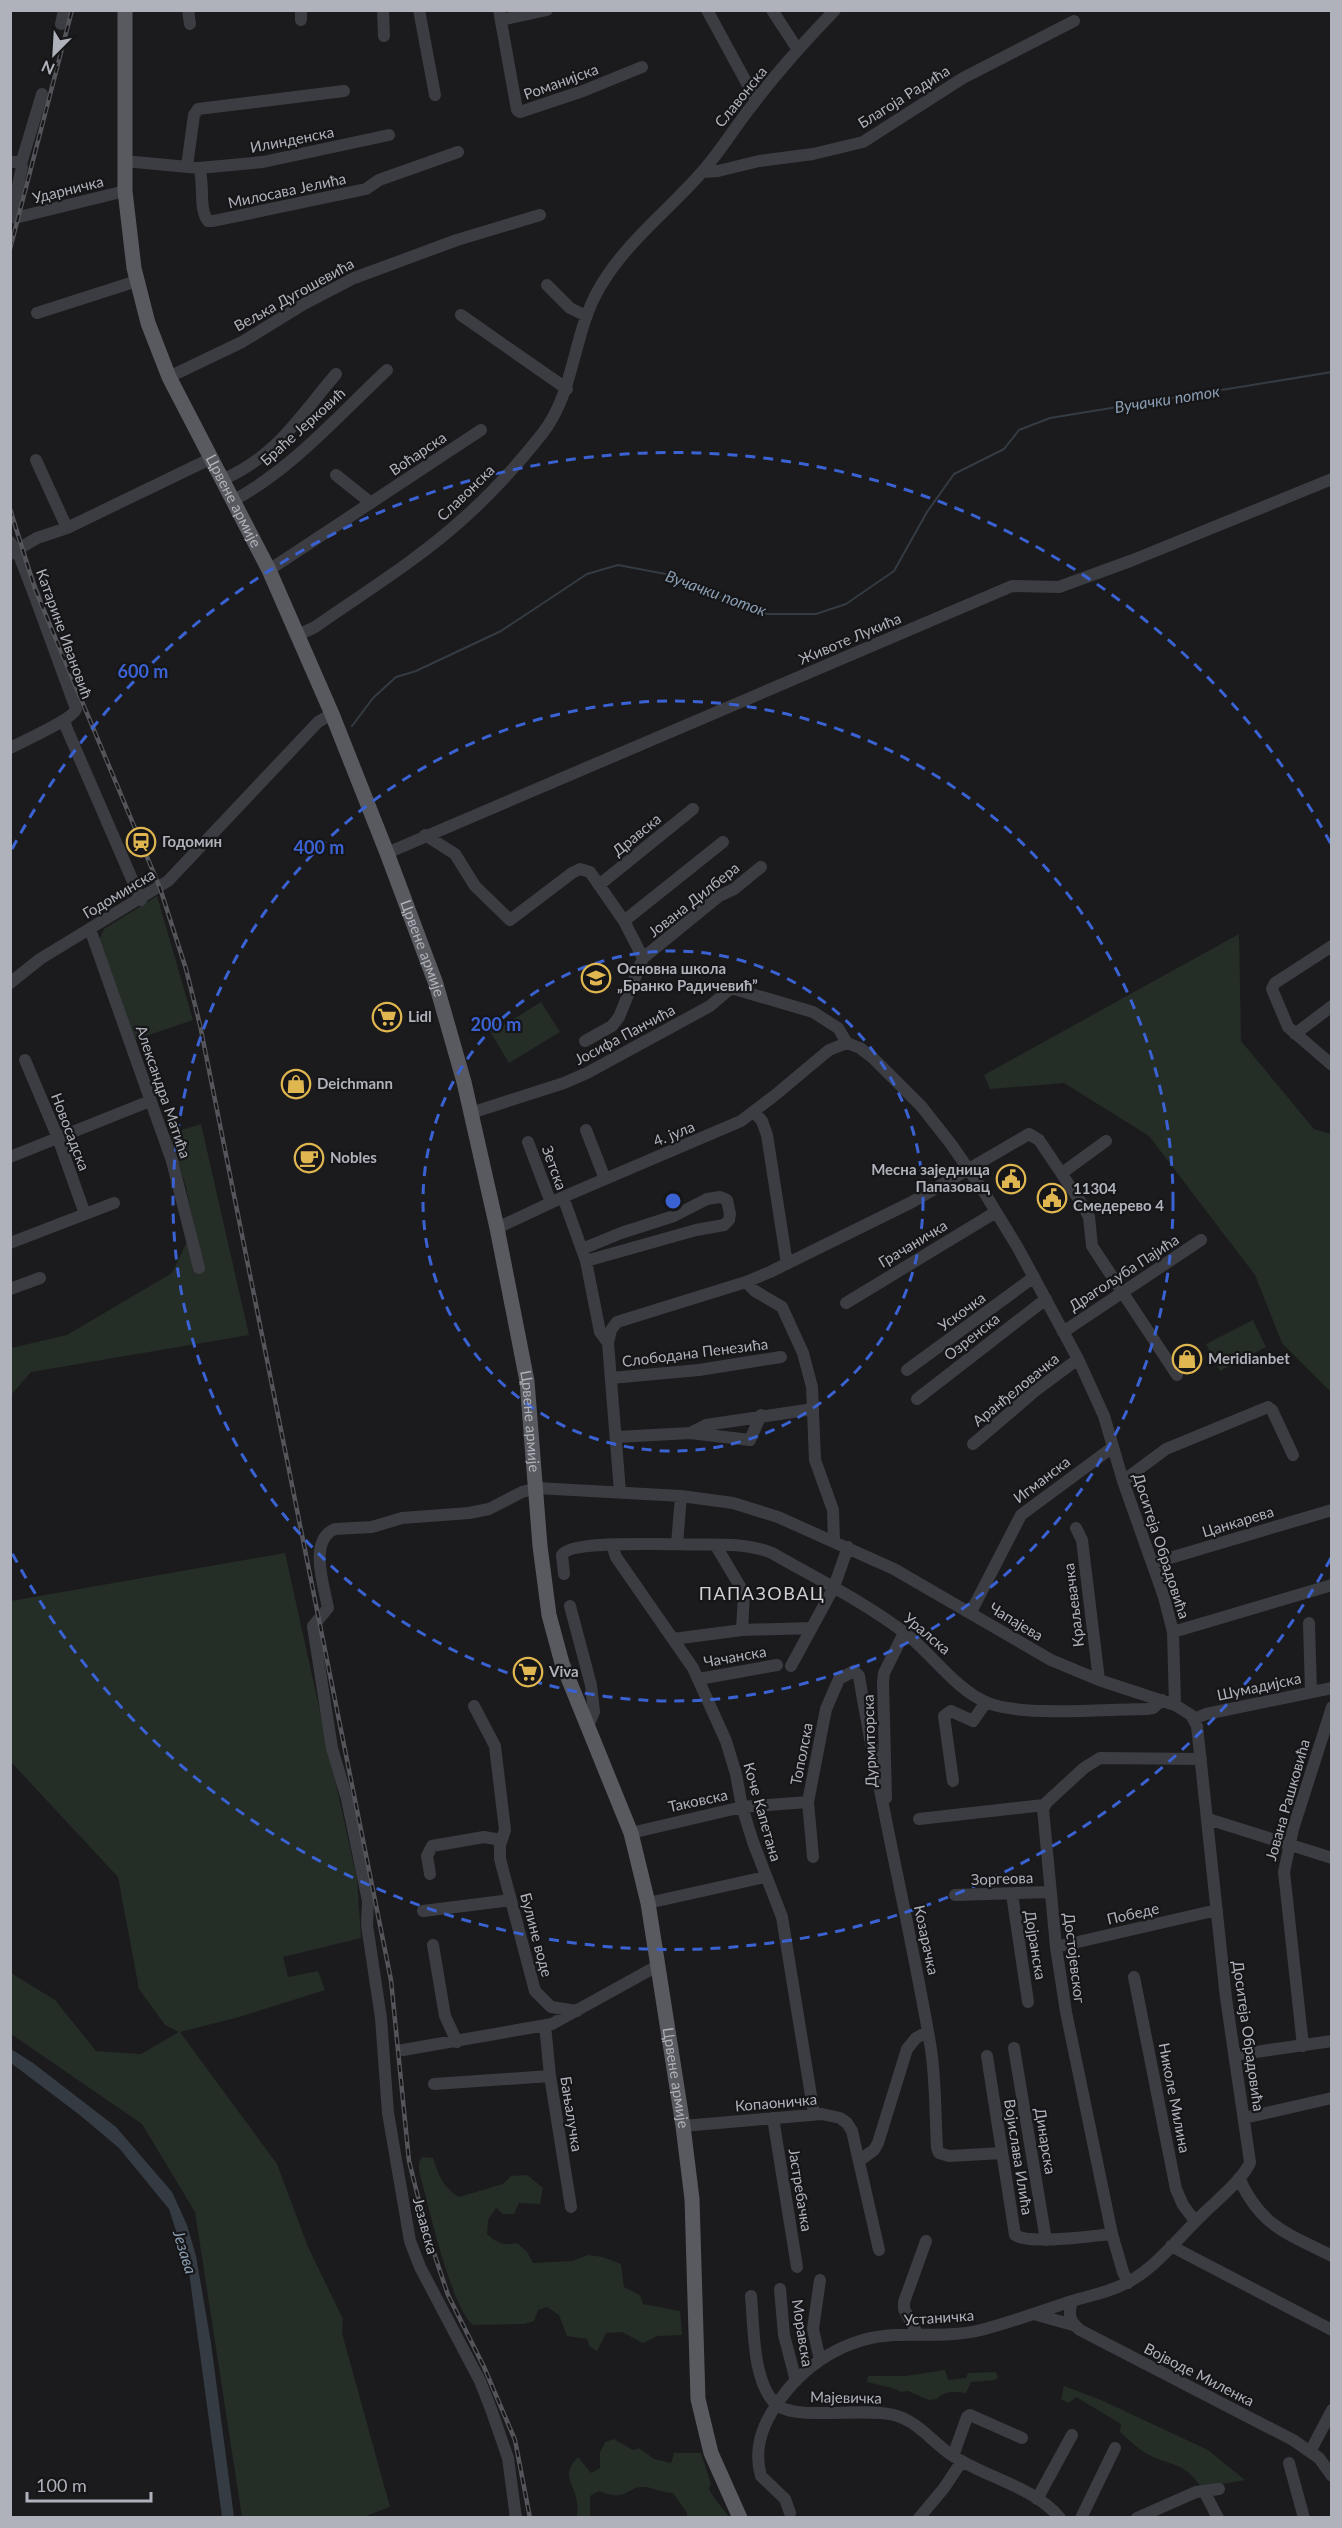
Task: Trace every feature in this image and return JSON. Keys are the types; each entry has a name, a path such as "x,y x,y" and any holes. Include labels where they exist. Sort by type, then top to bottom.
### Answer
{"main road":[{"name":"Црвене армије","path":"125,10 125,191 137,281 148,323 169,377 224,479 269,570 332,714 387,853 442,1003 471,1113 497,1228 527,1381 541,1556 549,1615 562,1663 631,1833 648,1903 683,2127 693,2234 698,2399 708,2440 740,2517"}],"street":[{"path":"61,24 64,10"},
{"path":"188,10 190,24"},
{"path":"383,10 384,36"},
{"path":"418,10 435,95"},
{"path":"500,15 547,10"},
{"path":"707,10 756,100"},
{"path":"772,10 798,50"},
{"name":"Славонска","path":"298,635 315,627 422,552 466,517 506,477 553,418 567,389 586,316 610,271 659,215 703,172 756,100 831,12"},
{"name":"Романијска","path":"500,15 513,91 517,110 520,112 583,91 642,67"},
{"name":"Благоја Радића","path":"703,172 718,171 759,161 813,154 862,142 963,78 1074,21"},
{"name":"Милосава Јелића","path":"344,90 198,109 194,115 193,167 201,175 204,214 208,221 366,189 379,180 458,152"},
{"name":"Ударничка","path":"42,94 27,148 16,163 22,170 12,219 125,191"},
{"name":"Илинденска","path":"193,167 263,162 389,135"},
{"path":"124,161 193,167"},
{"name":"Вељка Дугошевића","path":"169,377 242,342 354,278 457,240 540,215"},
{"path":"37,313 137,281"},
{"path":"547,285 570,308 586,316"},
{"path":"461,315 567,389"},
{"name":"Браће Јерковић","path":"234,500 284,467 387,370"},
{"path":"224,479 240,472 271,452 336,374"},
{"name":"Воћарска","path":"269,570 480,430"},
{"path":"12,549 67,528 212,458"},
{"path":"36,460 67,528"},
{"path":"336,475 371,503"},
{"name":"Животе Лукића","path":"387,853 1012,586 1059,587 1133,560 1332,479"},
{"name":"Катарине Ивановић","path":"12,549 19,555 76,709 73,716 65,722"},
{"name":"Годоминска","path":"10,983 40,959 141,900 168,881 318,722 332,714"},
{"path":"10,748 54,724 65,722 141,900"},
{"name":"Дравска","path":"599,885 693,808"},
{"path":"425,835 455,854 475,886 510,920 564,878 580,869 590,872 624,921 642,952 643,958"},
{"path":"624,921 723,842"},
{"name":"Јована Дилбера","path":"585,1041 612,1026 619,1017 643,958 719,896 734,889 761,867"},
{"name":"Александра Матића","path":"90,929 172,1161 199,1268"},
{"path":"1328,1058 1295,1034 1284,1019 1273,994 1275,983 1332,946"},
{"name":"Јосифа Панчића","path":"471,1113 564,1083 587,1073 710,1006 731,988 813,1011 838,1028 847,1044 860,1048 873,1058 921,1106 968,1169"},
{"path":"1295,1034 1332,1006"},
{"name":"4. јула","path":"497,1228 563,1197 729,1127 754,1112 829,1050 847,1044"},
{"name":"Новосадска","path":"25,1060 58,1138 85,1214"},
{"path":"10,1157 150,1101"},
{"path":"754,1112 762,1120 767,1135 787,1264"},
{"path":"586,1130 605,1179"},
{"path":"620,1492 608,1343 612,1328 617,1322 746,1282 787,1264 912,1202 1029,1134 1039,1140 1062,1173 1089,1217 1092,1246 1177,1375"},
{"path":"1062,1173 1106,1141"},
{"name":"Зетска","path":"528,1142 551,1203"},
{"name":"Доситеја Обрадовића","path":"968,1169 1034,1277 1098,1400 1123,1481 1153,1563 1173,1632 1175,1705"},
{"path":"563,1197 584,1255 600,1332 608,1343"},
{"path":"720,1197 727,1200 730,1214 729,1220 724,1225 584,1255 621,1233 674,1216 706,1199 720,1197"},
{"path":"10,1243 114,1203"},
{"name":"Грачаничка","path":"846,1304 996,1212"},
{"name":"Драгољуба Пајића","path":"1063,1332 1201,1240"},
{"name":"Ускочка","path":"907,1370 1034,1277"},
{"path":"10,1289 40,1278"},
{"path":"746,1282 755,1292 776,1303 786,1313 808,1369 812,1387 815,1460 833,1510 834,1541"},
{"name":"Озренска","path":"917,1399 1046,1299"},
{"path":"598,1323 605,1328 612,1328"},
{"name":"Слободана Пенезића","path":"612,1378 699,1370 781,1357"},
{"name":"Аранђеловачка","path":"973,1444 1035,1391 1078,1359"},
{"path":"1123,1481 1166,1449 1268,1407 1272,1410 1293,1455"},
{"path":"690,1433 706,1425 813,1409"},
{"path":"617,1437 690,1433 750,1440 761,1415"},
{"name":"Игманска","path":"971,1612 1020,1515 1113,1447"},
{"name":"Чапајева","path":"537,1488 681,1496 733,1503 755,1509 848,1547 894,1569 1051,1660 1099,1680 1175,1705"},
{"name":"Језавска","path":"516,2517 508,2458 491,2409 468,2357 420,2267 410,2241 388,2113 381,2018 367,1925 368,1901 344,1784 332,1748 313,1626 328,1608 321,1566 322,1541 325,1535 334,1529 372,1527 402,1518 454,1515 489,1509 522,1492 537,1488"},
{"path":"677,1544 681,1496"},
{"name":"Цанкарева","path":"1153,1563 1332,1510"},
{"name":"Краљевачка","path":"1076,1528 1082,1540 1099,1680"},
{"name":"Уралска","path":"564,1574 562,1555 565,1550 612,1545 677,1544 762,1549 834,1587 904,1633 966,1689 986,1702 1009,1708 1071,1710 1147,1709 1153,1708 1162,1700"},
{"name":"Коче Капетана","path":"612,1545 616,1557 699,1679 726,1741 736,1774 742,1807 765,1877 782,1917 814,2114"},
{"path":"716,1546 744,1593 742,1630"},
{"path":"791,1666 834,1587 848,1547"},
{"path":"1173,1632 1332,1585"},
{"path":"570,1606 591,1685 594,1712 588,1726"},
{"path":"1309,1623 1311,1692"},
{"path":"673,1640 742,1630 811,1628"},
{"name":"Дурмиторска","path":"884,1816 887,1780 883,1682 884,1673 904,1633"},
{"name":"Чачанска","path":"699,1679 777,1665"},
{"name":"Козарачка","path":"857,1673 884,1816 916,1963 927,2032 939,2153 949,2156 1002,2153"},
{"name":"Тополска","path":"813,1857 808,1802 828,1700 839,1679 846,1674 857,1673"},
{"name":"Шумадијска","path":"1194,1719 1206,1714 1332,1688"},
{"path":"953,1781 944,1716 951,1711 973,1721 986,1702"},
{"path":"1175,1705 1194,1719"},
{"name":"Булине воде","path":"474,1706 495,1746 506,1830 501,1840 500,1859 535,1991 551,2007 576,2011"},
{"name":"Јована Рашковића","path":"1303,2046 1284,1872 1293,1829 1332,1707"},
{"name":"Доситеја Обрадовића","path":"1194,1719 1201,1759 1234,2055 1250,2162 1239,2178"},
{"path":"919,1819 1044,1805 1084,1768 1100,1758 1201,1759"},
{"name":"Таковска","path":"631,1833 742,1807 808,1802"},
{"name":"Достојевског","path":"1044,1805 1042,1814 1056,1947 1076,2065 1112,2234 1128,2283"},
{"path":"1208,1819 1332,1858"},
{"path":"430,1874 427,1856 432,1846 484,1837 501,1840"},
{"path":"648,1903 765,1877"},
{"name":"Зоргеова","path":"955,1895 1051,1892"},
{"name":"Дојранска","path":"1012,1894 1028,2001"},
{"path":"423,1911 511,1900"},
{"name":"Победе","path":"1056,1947 1217,1910"},
{"path":"433,1946 445,2016 457,2042"},
{"path":"403,2050 545,2025 576,2011 659,1965"},
{"name":"Николе Милина","path":"1134,1977 1176,2189 1183,2205 1195,2221"},
{"name":"Бањалучка","path":"545,2025 550,2076 571,2207"},
{"path":"860,2160 874,2150 878,2143 907,2049 916,2038 927,2032"},
{"path":"1234,2055 1332,2041"},
{"name":"Динарска","path":"1014,2048 1046,2240"},
{"name":"Војислава Илића","path":"987,2056 1015,2235 1023,2239 1046,2240 1112,2234"},
{"path":"435,2084 550,2076"},
{"path":"1244,2118 1332,2098"},
{"name":"Копаоничка","path":"683,2127 814,2114 831,2115 847,2123 852,2131 860,2160 879,2250"},
{"name":"Јастребачка","path":"773,2118 797,2267"},
{"path":"1239,2178 1266,2220 1283,2232 1332,2256"},
{"name":"Устаничка","path":"789,2513 785,2499 763,2479 758,2461 758,2443 777,2404 796,2381 820,2360 841,2349 880,2337 954,2335 980,2330 1036,2315 1128,2283 1171,2246 1239,2178"},
{"path":"918,2335 903,2306 926,2241"},
{"path":"1171,2246 1332,2330"},
{"path":"820,2280 813,2329 820,2360"},
{"name":"Моравска","path":"780,2289 784,2335 796,2381"},
{"path":"751,2296 759,2373 768,2393 777,2404"},
{"path":"1072,2301 1069,2313 1073,2325"},
{"name":"Војводе Миленка","path":"1036,2315 1073,2325 1311,2451 1328,2463 1332,2476"},
{"name":"Мајевичка","path":"777,2404 797,2412 872,2411 895,2415 912,2423 957,2459 1037,2499 1056,2513"},
{"path":"1311,2451 1332,2410"},
{"path":"919,2517 944,2488 957,2459 967,2417 970,2415 1022,2438"},
{"path":"1037,2499 1072,2435"},
{"path":"1056,2513 1080,2517 1115,2448"},
{"path":"1289,2463 1304,2517"},
{"path":"1137,2517 1152,2514 1178,2498 1220,2489"},
{"path":"1204,2491 1218,2517"}],"shaded area":[{"path":"157,896 193,1020 134,1040 99,940 104,929"},
{"path":"1239,934 1241,1041 1314,1129 1331,1134 1331,1392 1282,1343 1255,1275 1149,1136 1064,1083 990,1089 984,1075"},
{"path":"541,1002 560,1032 509,1063 491,1033"},
{"path":"201,1124 249,1335 31,1372 11,1395 11,1348 67,1335 172,1273 194,1227 186,1187 169,1134"},
{"path":"1253,1320 1266,1347 1220,1371 1206,1344"},
{"path":"285,1553 357,1879 361,1938 283,1957 288,1977 318,1971 325,1990 239,2017 180,2032 277,2164 308,2247 343,2319 342,2333 390,2507 363,2517 242,2517 195,2212 142,2124 11,2034 11,1973 55,2000 96,2051 141,2054 179,2032 165,2025 139,1989 118,1877 11,1762 11,1601"},
{"path":"422,2157 433,2158 442,2180 459,2197 503,2184 511,2176 527,2175 543,2188 540,2204 519,2203 514,2214 503,2214 496,2208 488,2220 487,2234 500,2243 517,2243 527,2252 533,2263 572,2261 588,2255 603,2257 621,2264 624,2287 640,2295 643,2304 680,2311 682,2335 657,2336 643,2343 622,2332 606,2333 597,2351 590,2347 587,2339 567,2336 559,2315 547,2307 538,2310 534,2321 524,2324 473,2325 457,2298 441,2254 419,2171 419,2162"},
{"path":"945,2370 948,2380 966,2378 968,2373 996,2372 998,2377 995,2380 971,2382 966,2393 947,2393 937,2399 929,2400 908,2391 901,2392 867,2382 868,2376 906,2376"},
{"path":"1064,2386 1101,2400 1208,2450 1245,2480 1202,2488 1184,2469 1151,2456 1139,2448 1120,2432 1121,2424 1076,2397 1069,2403 1061,2399"},
{"path":"614,2439 633,2450 639,2448 654,2459 671,2463 674,2453 701,2453 711,2484 710,2491 729,2517 687,2517 687,2513 673,2493 638,2487 621,2495 599,2491 590,2496 590,2517 577,2517 577,2502 570,2479 570,2469 578,2457 591,2473 600,2468 600,2453 605,2442"}],"water":[{"name":"Језава","path":"11,2049 33,2063 116,2127 172,2192 187,2225 196,2256 211,2343 234,2517 222,2517 189,2272 169,2209 119,2148 11,2063"}],"waterway":[{"name":"Вучачки поток","path":"352,726 373,698 396,677 416,671 501,631 587,574 618,565 671,575 714,595 767,614 816,614 846,604 894,571 927,512 954,474 1004,449 1019,430 1050,418 1332,372"}],"railway":[{"path":"10,249 72,10"},
{"path":"10,509 35,589 160,888 186,969 200,1025 391,1980 409,2161 426,2229 448,2295 484,2367 515,2440 530,2518"}],"place":[{"name":"Годомин","path":"141,842"},
{"name":"Основна школа „Бранко Радичевић”","path":"596,978"},
{"name":"Lidl","path":"387,1017"},
{"name":"Deichmann","path":"296,1084"},
{"name":"Nobles","path":"309,1158"},
{"name":"Месна заједница Папазовац","path":"1011,1179"},
{"name":"11304 Смедерево 4","path":"1052,1198"},
{"name":"Meridianbet","path":"1187,1359"},
{"name":"Viva","path":"528,1672"}],"district":[{"name":"ПАПАЗОВАЦ","path":"762,1594"}]}
